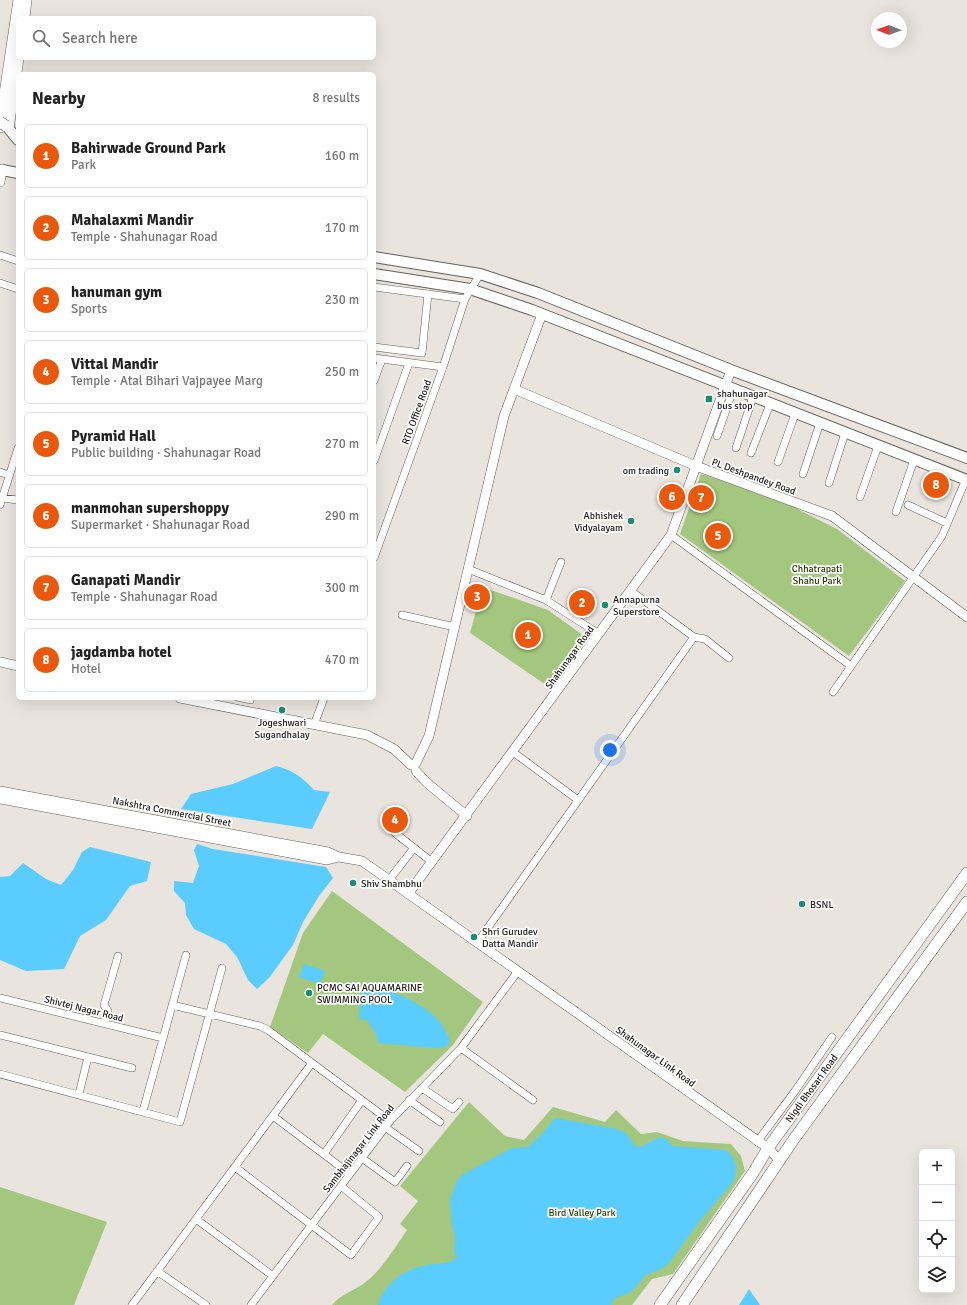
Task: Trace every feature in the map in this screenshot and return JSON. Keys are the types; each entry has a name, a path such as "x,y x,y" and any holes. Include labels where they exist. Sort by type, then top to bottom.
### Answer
{"main road":[{"path":"17,16 19,0"},
{"path":"16,23 3,124 16,138"},
{"path":"1,171 16,173"},
{"path":"376,257 480,274 549,297 732,370 967,458"},
{"path":"376,274 470,289 542,314 966,480"},
{"name":"Nigdi Bhosari Road","path":"660,1305 753,1173 800,1094 830,1062 967,873"},
{"name":"Nigdi Bhosari Road","path":"682,1305 780,1160 967,902"}],"street":[{"path":"25,16 27,0"},
{"path":"3,124 19,60"},
{"path":"0,182 1,171"},
{"path":"0,255 16,260"},
{"name":"RTO Office Road","path":"376,548 443,367 466,299 470,289 480,274"},
{"path":"0,283 16,288"},
{"path":"376,286 466,299"},
{"path":"376,347 422,353 428,294"},
{"path":"415,766 429,736 504,416 542,314"},
{"path":"376,358 443,367"},
{"path":"376,376 382,359"},
{"path":"376,455 409,363"},
{"name":"Shahunagar Road","path":"408,894 671,536 696,466 729,388 732,370"},
{"path":"716,436 729,388"},
{"name":"PL Deshpandey Road","path":"514,389 696,466 832,516 967,617"},
{"path":"736,448 753,397"},
{"path":"751,453 770,404"},
{"path":"778,462 795,414"},
{"path":"803,474 820,423"},
{"path":"829,483 845,433"},
{"path":"860,498 878,446"},
{"path":"16,454 1,501 16,500"},
{"path":"896,512 914,460"},
{"path":"0,472 9,475"},
{"path":"833,692 942,536 966,480"},
{"path":"908,506 947,523"},
{"path":"671,536 851,666"},
{"path":"546,600 561,562"},
{"path":"468,569 546,600 599,634"},
{"path":"631,591 694,637 705,639 729,658"},
{"path":"402,615 455,627"},
{"path":"477,943 694,637"},
{"path":"0,662 16,666"},
{"path":"190,700 367,735 394,749 415,766 426,782 466,816"},
{"path":"314,725 323,700"},
{"path":"513,752 578,800"},
{"name":"Nakshtra Commercial Street","path":"0,790 328,852 339,857 362,861 518,971"},
{"name":"Nakshtra Commercial Street","path":"0,799 327,860 339,857"},
{"path":"395,833 432,862"},
{"path":"389,880 414,848"},
{"path":"143,1111 186,955"},
{"path":"104,1024 108,1011 104,1004 118,956"},
{"path":"0,1074 180,1122 222,968"},
{"name":"Shahunagar Link Road","path":"518,971 756,1142 768,1148 780,1160"},
{"name":"Sambhajinagar Link Road","path":"251,1305 388,1124 409,1100 461,1048 518,971"},
{"name":"Shivtej Nagar Road","path":"0,998 163,1038"},
{"path":"172,1005 260,1026 268,1030 362,1100 418,1151"},
{"path":"0,1035 132,1068"},
{"path":"756,1142 800,1094 820,1054 832,1037"},
{"path":"461,1048 533,1100"},
{"path":"820,1054 830,1062"},
{"path":"79,1094 88,1057"},
{"path":"132,1305 312,1063"},
{"path":"422,1088 453,1109 459,1102"},
{"path":"324,1154 362,1100"},
{"path":"409,1100 440,1122"},
{"path":"273,1116 350,1174"},
{"path":"362,1158 396,1182 407,1166"},
{"path":"235,1167 311,1226 352,1255 380,1217 341,1186"},
{"path":"196,1219 273,1276"},
{"path":"157,1271 206,1305"}],"green space":[{"name":"Chhatrapati Shahu Park","path":"701,474 779,498 837,529 905,581 849,656 680,534"},
{"path":"485,588 548,610 584,637 584,643 559,680 553,676 546,685 470,633 476,611 480,611"},
{"path":"332,891 483,1002 453,1045 405,1092 323,1034 308,1053 270,1027 303,933"},
{"name":"Bird Valley Park","path":"469,1102 505,1136 524,1140 553,1107 605,1122 616,1110 641,1134 657,1132 683,1141 731,1144 741,1156 745,1171 673,1274 652,1279 632,1305 332,1305 373,1276 407,1230 400,1224 418,1201 400,1186"},
{"path":"0,1187 107,1222 74,1305 0,1305"}],"water":[{"path":"276,766 297,775 314,790 330,792 312,829 181,809 191,794 233,784"},
{"path":"197,844 213,849 326,867 333,878 319,896 303,922 293,945 269,978 257,989 248,980 237,957 226,944 194,929 186,915 185,903 174,891 174,881 193,883 199,866 194,850"},
{"path":"90,847 151,862 147,881 130,886 106,920 80,936 64,969 26,971 0,960 0,877 10,876 23,863 46,879 61,885 73,870 82,852"},
{"path":"304,964 325,971 320,984 299,977"},
{"path":"364,985 383,989 413,1001 430,1013 439,1021 448,1035 450,1041 446,1047 436,1048 378,1043 376,1034 367,1020 360,1019 359,1017 361,993 365,993"},
{"name":"Bird Valley Park","path":"555,1118 617,1129 626,1133 635,1146 641,1147 659,1137 666,1139 673,1146 726,1150 736,1164 735,1178 699,1222 669,1263 661,1269 646,1275 631,1292 615,1298 611,1305 378,1305 381,1297 391,1283 405,1273 412,1269 433,1264 447,1263 456,1259 454,1250 455,1236 452,1225 450,1200 456,1183 462,1175 512,1148 528,1147 542,1134"},
{"path":"749,1289 760,1305 739,1305"}],"place":[{"name":"shahunagar bus stop","path":"709,399"},
{"name":"om trading","path":"677,470"},
{"name":"jagdamba hotel","path":"936,485"},
{"name":"manmohan supershoppy","path":"672,497"},
{"name":"Ganapati Mandir","path":"701,498"},
{"name":"Abhishek Vidyalayam","path":"631,521"},
{"name":"Pyramid Hall","path":"718,536"},
{"name":"hanuman gym","path":"477,597"},
{"name":"Mahalaxmi Mandir","path":"582,603"},
{"name":"Annapurna Superstore","path":"605,605"},
{"name":"Bahirwade Ground Park","path":"528,635"},
{"name":"Jogeshwari Sugandhalay","path":"282,710"},
{"name":"Vittal Mandir","path":"395,820"},
{"name":"Shiv Shambhu","path":"353,883"},
{"name":"BSNL","path":"802,904"},
{"name":"Shri Gurudev Datta Mandir","path":"474,937"},
{"name":"PCMC SAI AQUAMARINE SWIMMING POOL","path":"309,993"}]}
